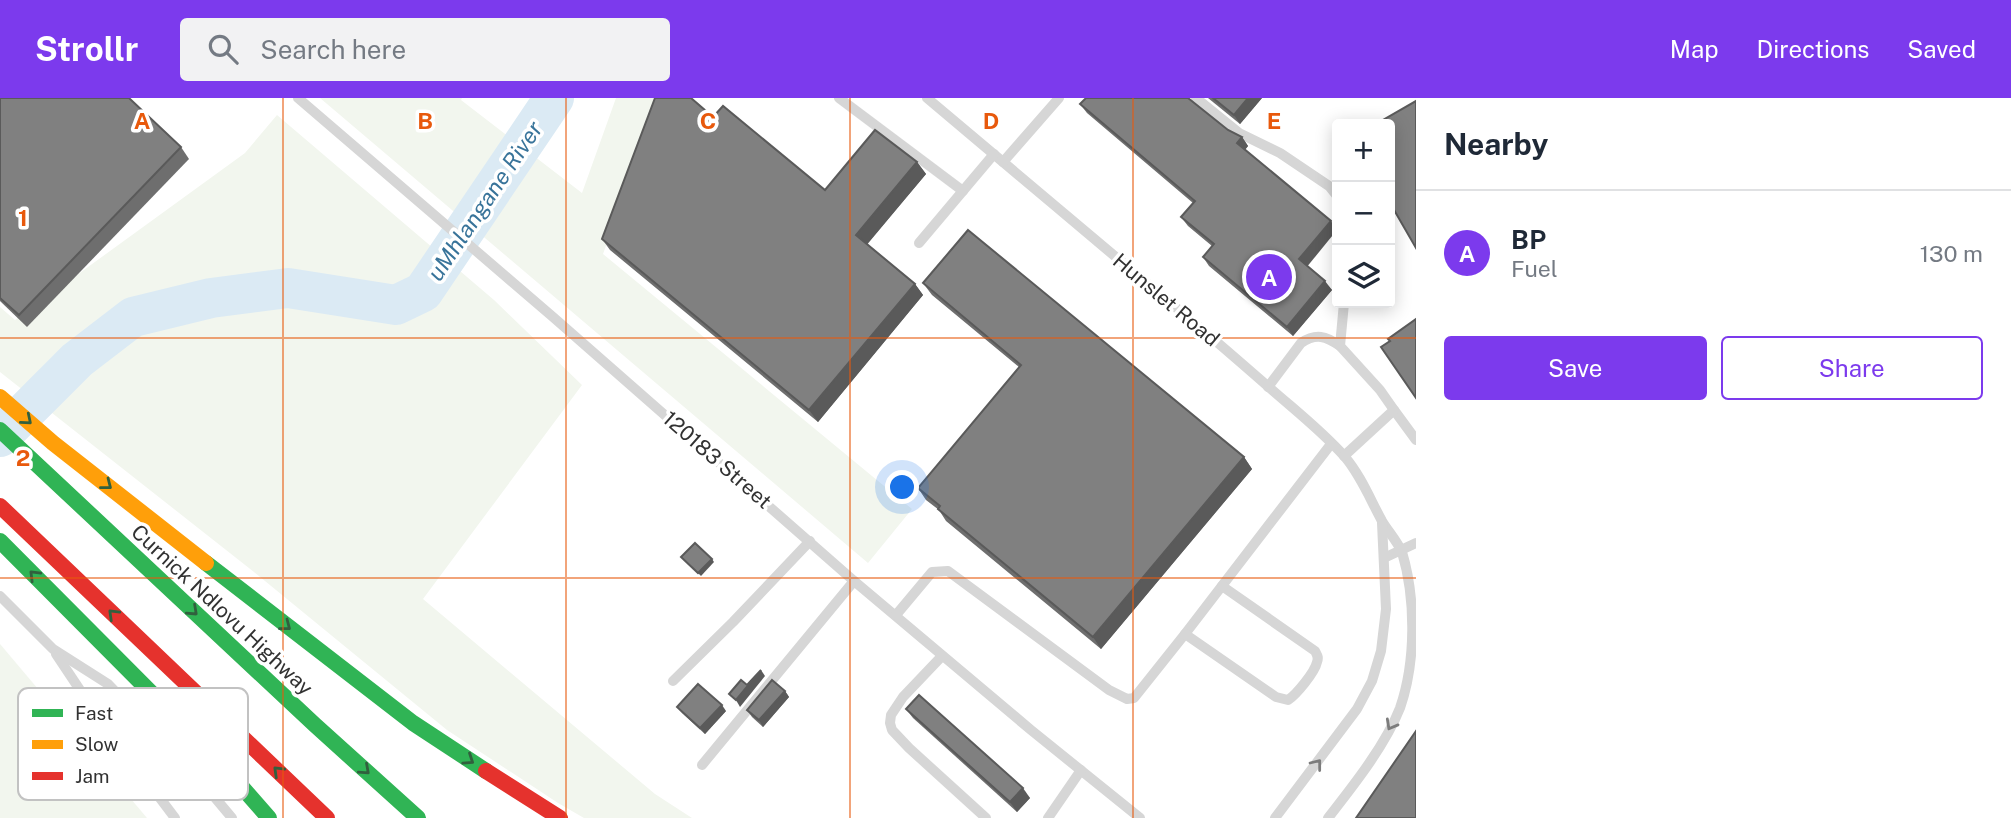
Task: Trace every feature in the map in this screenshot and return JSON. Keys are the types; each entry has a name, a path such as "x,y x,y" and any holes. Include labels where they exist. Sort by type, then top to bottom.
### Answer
{"main road":[{"path":"0,397 53,443 413,723 560,818"},
{"name":"Curnick Ndlovu Highway","path":"0,430 314,725 418,818"},
{"path":"0,506 191,688"},
{"path":"0,541 146,688"},
{"path":"248,743 327,818"},
{"path":"248,794 269,818"}],"lane":[{"name":"120183 Street","path":"298,98 854,581 1140,818"},
{"name":"Hunslet Road","path":"927,98 1268,387 1344,456 1359,475 1382,521 1401,549 1410,581 1414,617 1411,676 1400,709 1382,740 1359,779 1328,818"},
{"path":"919,243 962,191 1059,98"},
{"path":"1196,98 1239,133 1280,153 1332,190"},
{"path":"844,99 962,191"},
{"path":"1340,346 1344,308"},
{"path":"1268,387 1301,344 1308,339 1328,337 1368,376 1416,440"},
{"path":"1344,456 1394,410"},
{"path":"895,615 932,572 948,571 1109,691 1127,699 1134,698 1331,444"},
{"name":"Hunslet Road","path":"1275,818 1357,709 1372,681 1381,651 1386,609 1382,521"},
{"path":"673,681 810,541"},
{"path":"1384,558 1416,543"},
{"path":"702,765 854,581"},
{"path":"1185,634 1276,697 1288,700 1294,696 1317,664 1315,651 1222,586"},
{"path":"0,596 53,649 79,688"},
{"path":"53,649 112,688"},
{"path":"942,656 903,697 891,715 890,723 892,730 909,748 986,818"},
{"path":"1048,818 1081,770"},
{"path":"161,800 175,818"},
{"path":"217,800 232,818"}],"shaded area":[{"path":"320,98 462,98 461,100 582,193 616,98 659,98 603,254 912,509 868,563"},
{"path":"277,115 494,300 582,385 423,599 655,794 692,818 584,818 558,803 447,730 254,572 0,372 0,307 15,320 245,153"},
{"path":"0,644 37,688 18,688 18,800 132,800 147,818 0,818"}],"building":[{"path":"0,98 129,98 181,147 19,315 0,298"},
{"path":"655,98 691,98 713,117 723,106 825,190 875,130 917,162 856,235 915,284 809,410 602,239"},
{"path":"1086,98 1188,98 1228,130 1242,137 1237,143 1331,221 1299,259 1325,281 1287,327 1203,257 1214,244 1181,217 1195,201 1080,104"},
{"path":"1213,98 1248,98 1234,115"},
{"path":"1416,101 1416,248 1395,212 1395,119 1385,119"},
{"path":"968,230 1244,457 1093,637 938,509 940,506 918,488 1021,365 923,283"},
{"path":"1416,319 1416,398 1381,347"},
{"path":"695,543 712,559 698,573 681,557"},
{"path":"761,670 736,700 729,694 741,680 747,685"},
{"path":"772,680 785,691 759,720 747,710"},
{"path":"698,684 722,705 700,728 677,707"},
{"path":"919,695 1023,788 1010,802 906,709"},
{"path":"1416,731 1416,818 1356,818"}],"waterway":[{"name":"uMhlangane River","path":"0,437 77,360 133,317 211,298 288,288 396,305 423,292 554,98"}],"traffic: fast":[{"path":"0,430 418,818"},
{"path":"0,541 146,688"},
{"path":"206,563 413,723 486,771"},
{"path":"248,794 269,818"}],"traffic: slow":[{"path":"0,397 53,443 206,563"}],"traffic: jam":[{"path":"0,506 191,688"},
{"path":"248,743 327,818"},
{"path":"486,771 560,818"}],"place":[{"name":"BP","path":"1269,277"}]}
